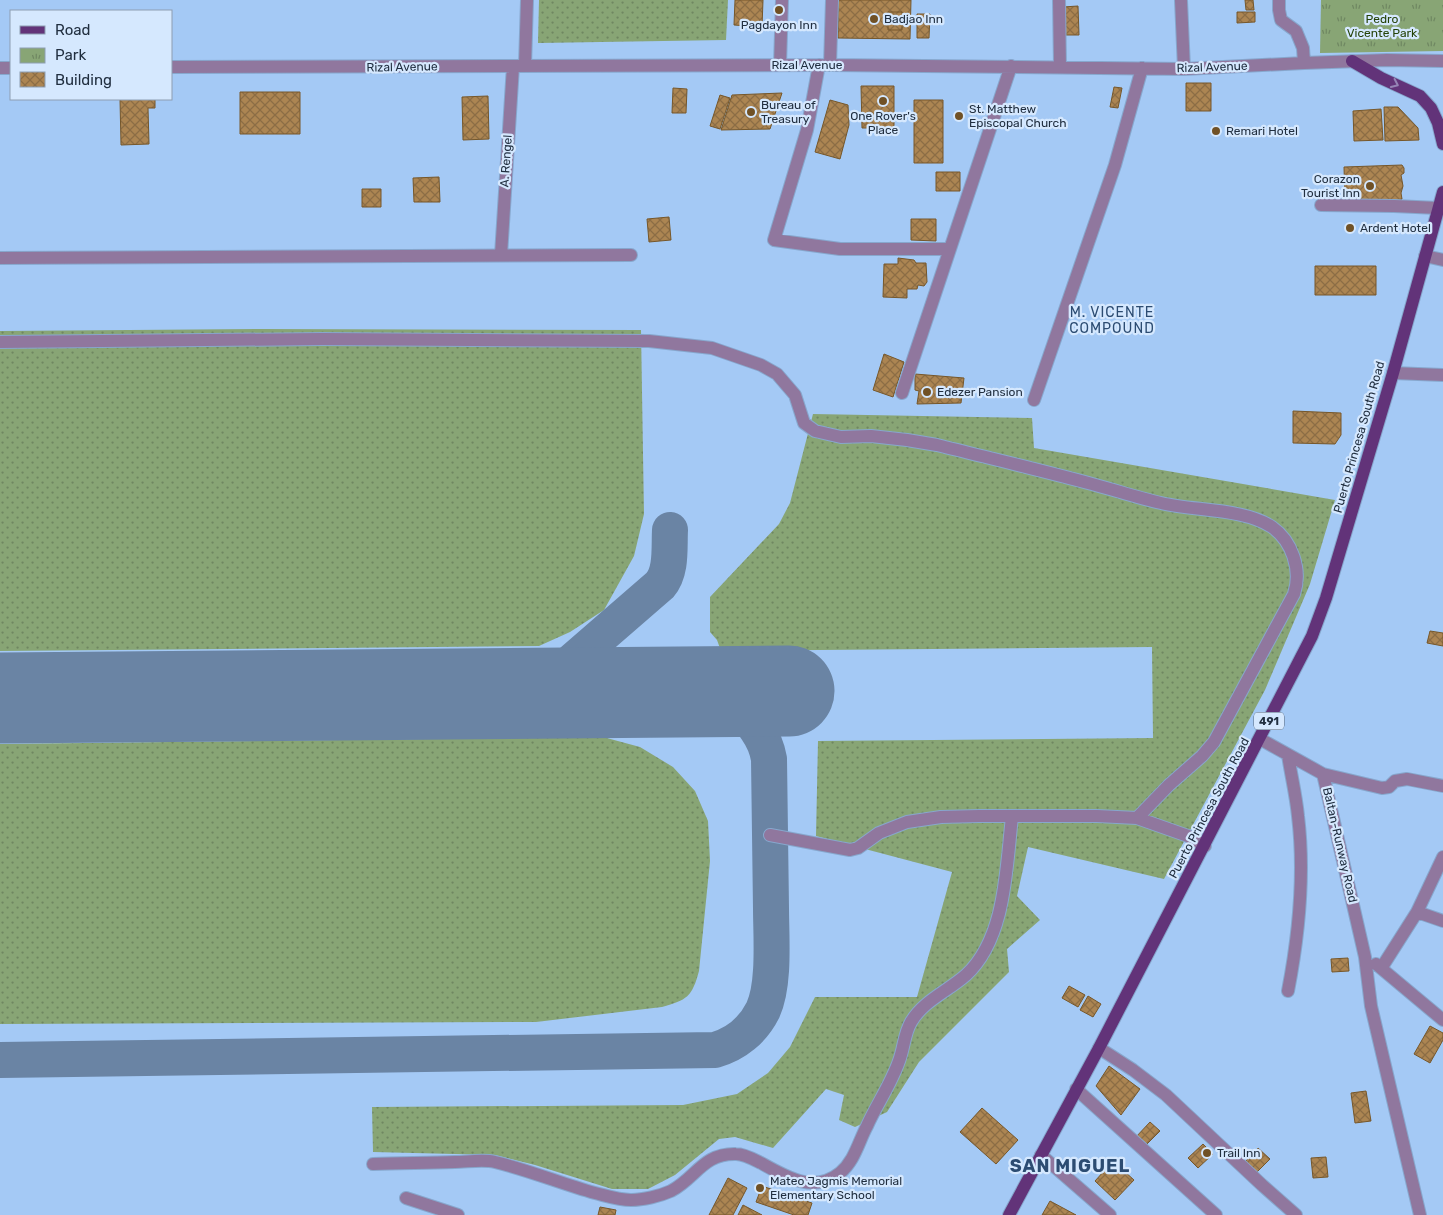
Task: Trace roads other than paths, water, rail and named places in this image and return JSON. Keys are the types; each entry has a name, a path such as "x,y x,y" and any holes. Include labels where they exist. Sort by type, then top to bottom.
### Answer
{"main road":[{"path":"1352,61 1381,78 1420,96 1431,108 1438,123 1443,144"},
{"name":"Puerto Princesa South Road","path":"1009,1215 1205,846 1312,636 1326,598 1393,373 1443,192"}],"street":[{"name":"A. Rengel","path":"501,256 527,0"},
{"path":"780,65 782,0"},
{"path":"832,0 824,65 807,130 774,240 840,249 949,249"},
{"path":"1059,0 1060,67"},
{"path":"1181,0 1184,69"},
{"path":"1279,0 1281,20 1296,31 1301,41 1304,62"},
{"name":"Rizal Avenue","path":"172,67 824,65 1184,69 1304,62 1443,61"},
{"path":"902,393 1011,66"},
{"path":"1034,400 1116,165 1142,68"},
{"path":"1322,205 1438,208"},
{"path":"0,258 631,255"},
{"path":"1425,256 1443,260"},
{"path":"0,342 312,339 649,341 712,348 761,365 777,374 795,396 804,423 815,431 841,436 871,436 937,445 1162,504 1230,514 1260,521 1280,533 1286,540 1294,557 1297,578 1294,594 1214,742 1202,756 1169,784 1136,818"},
{"path":"1393,373 1443,374"},
{"name":"Baltan-Runway Road","path":"1260,739 1324,774 1365,957 1371,1006 1420,1215"},
{"path":"1288,755 1298,816 1301,886 1295,954 1288,991"},
{"path":"1324,774 1382,788 1389,787 1394,780 1402,779 1443,786"},
{"path":"770,835 850,850 858,848 879,833 907,822 942,817 1097,816 1136,818 1188,836 1205,846"},
{"path":"373,1164 493,1162 578,1188 621,1199 633,1200 672,1190 708,1160 731,1154 740,1154 797,1181 816,1183 827,1181 847,1167 856,1153 866,1128 894,1075 912,1020 937,996 965,976 986,948 1001,908 1012,817"},
{"path":"1382,967 1417,912 1443,856"},
{"path":"1417,912 1443,921"},
{"path":"1365,957 1382,967 1443,1020"},
{"path":"1099,1048 1134,1070 1166,1095 1296,1215"},
{"path":"1076,1089 1216,1215"},
{"path":"1041,1155 1110,1215"},
{"path":"406,1198 458,1215"}],"place":[{"name":"Pagdayon Inn","path":"779,10"},
{"name":"Badjao Inn","path":"874,19"},
{"name":"One Rover's Place","path":"883,101"},
{"name":"Bureau of Treasury","path":"751,112"},
{"name":"St. Matthew Episcopal Church","path":"959,116"},
{"name":"Remari Hotel","path":"1216,131"},
{"name":"Corazon Tourist Inn","path":"1370,186"},
{"name":"Ardent Hotel","path":"1350,228"},
{"name":"Edezer Pansion","path":"927,392"},
{"name":"Trail Inn","path":"1207,1153"},
{"name":"Mateo Jagmis Memorial Elementary School","path":"760,1188"}],"district":[{"name":"M. VICENTE COMPOUND","path":"1112,320"},
{"name":"SAN MIGUEL","path":"1070,1166"}],"park label":[{"name":"Pedro Vicente Park","path":"1382,26"}]}
